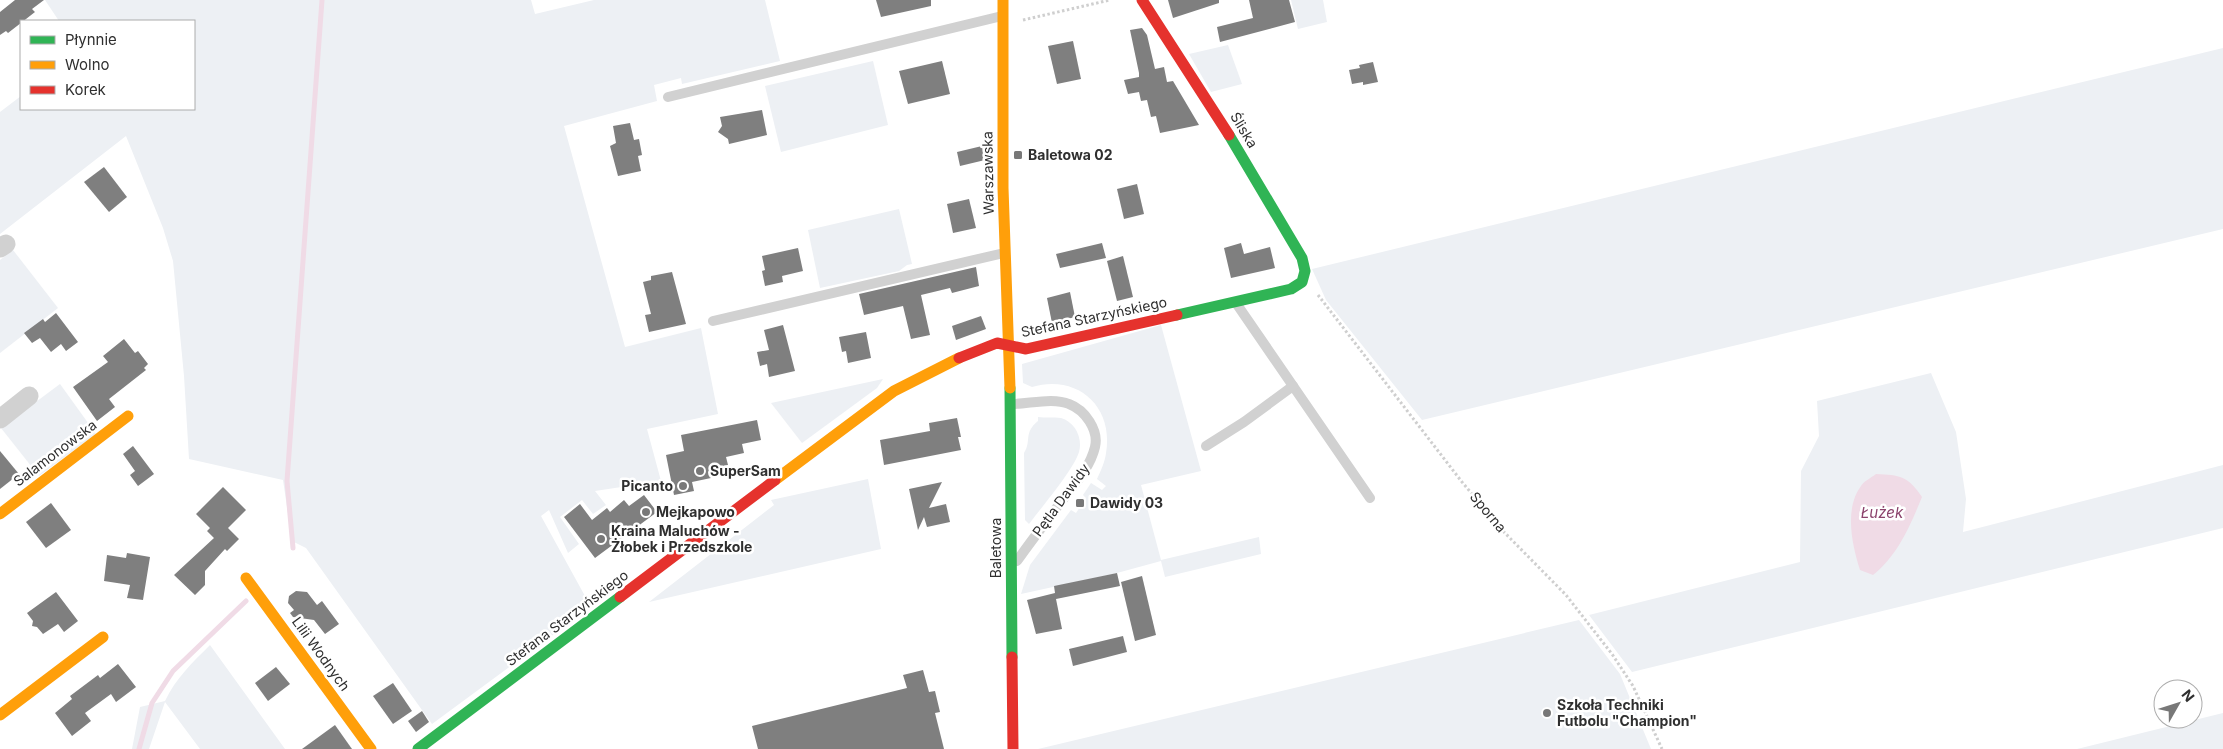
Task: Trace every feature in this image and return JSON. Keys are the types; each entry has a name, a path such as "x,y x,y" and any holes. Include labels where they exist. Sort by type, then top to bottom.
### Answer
{"street":[{"name":"Warszawska","path":"1003,0 1005,252 1008,346"},
{"name":"Śliska","path":"1142,0 1210,101 1302,258 1305,271 1302,282"},
{"name":"Stefana Starzyńskiego","path":"418,749 894,391 978,350 997,343 1026,349 1235,302 1291,288 1302,282"},
{"name":"Baletowa","path":"1008,346 1011,404 1013,749"},
{"path":"0,419 29,396"},
{"name":"Salamonowska","path":"0,514 128,416"},
{"name":"Lilii Wodnych","path":"246,578 371,749"},
{"path":"0,715 103,637"}],"lane":[{"path":"668,97 1003,20"},
{"path":"713,321 1005,252"},
{"path":"1235,302 1370,498"},
{"path":"1206,446 1244,422 1293,386"},
{"name":"Pętla Dawidy","path":"1011,404 1059,401 1069,404 1081,411 1088,419 1094,430 1095,445 1088,466 1011,570"}],"path":[{"path":"1003,20 1110,0"},
{"name":"Sporna","path":"1302,282 1318,295 1462,482 1503,531 1566,595 1612,654 1633,686 1662,749"}],"shaded area":[{"path":"45,0 531,0 535,14 594,0 765,0 780,61 682,84 681,78 654,85 657,101 564,126 625,347 701,328 718,414 647,429 661,481 595,491 606,505 593,514 582,500 560,517 579,544 568,553 549,510 541,516 591,607 432,724 306,548 292,541 283,480 189,459 184,376 173,261 163,228 126,136 0,234 0,112 20,97 20,110 195,110 195,20 58,20"},
{"path":"1291,0 1323,0 1327,22 1298,29"},
{"path":"1228,45 1242,84 1211,92 1189,54"},
{"path":"2223,48 2223,229 1422,420 1326,300 1312,269"},
{"path":"873,61 888,125 781,152 765,86"},
{"path":"899,209 912,264 899,271 820,288 808,230"},
{"path":"13,250 58,308 0,353 0,260"},
{"path":"1161,325 1201,471 1141,485 1161,560 1259,537 1261,554 1165,577 1161,561 1117,573 1021,594 1030,565 1071,510 1076,513 1086,498 1083,495 1091,483 1102,490 1106,486 1097,479 1105,460 1107,436 1104,421 1098,408 1089,398 1077,390 1064,385 1048,384 1032,387 1023,383 1022,364"},
{"path":"1931,373 1956,432 1966,499 1963,532 2223,465 2223,528 1632,672 1589,615 1800,562 1801,471 1819,436 1817,401"},
{"path":"883,379 877,388 802,443 771,403"},
{"path":"60,384 96,434 39,476 1,428"},
{"path":"1038,417 1066,420 1077,431 1080,447 1071,468 1029,524 1025,520 1024,453 1029,433 1033,425 1038,421"},
{"path":"868,479 881,549 649,602 774,505 771,500"},
{"path":"1579,620 1620,674 1651,749 1038,749"},
{"path":"210,645 285,749 200,749 165,702 149,749 132,749 140,707 165,701 179,678"},
{"path":"2223,713 2223,749 2077,749 2158,729 2203,729 2203,718"}],"water":[{"name":"Łużek","path":"1876,474 1903,478 1922,497 1908,529 1896,549 1873,575 1860,570 1852,538 1851,516 1856,495 1861,486"}],"building":[{"path":"15,0 44,0 32,9 35,12 25,20 20,20 20,24 8,33 6,31 0,35 0,12"},
{"path":"876,0 931,0 931,6 881,17"},
{"path":"1168,0 1219,0 1219,3 1173,18"},
{"path":"1249,0 1289,0 1295,22 1220,42 1217,27 1253,18"},
{"path":"1142,28 1147,35 1155,69 1164,67 1167,82 1173,81 1199,125 1160,133 1156,116 1151,117 1147,100 1141,101 1139,92 1128,94 1124,80 1139,77 1130,30"},
{"path":"1073,41 1081,79 1057,84 1048,46"},
{"path":"942,61 950,94 908,104 899,71"},
{"path":"1373,62 1378,82 1363,85 1363,82 1352,84 1349,70 1360,68 1359,65"},
{"path":"762,110 767,135 729,144 728,139 718,132 722,126 720,117"},
{"path":"630,123 634,140 639,139 642,155 638,156 641,171 618,176 610,146 616,143 613,126"},
{"path":"982,146 985,160 960,166 957,152"},
{"path":"104,167 127,197 109,212 84,182"},
{"path":"1137,184 1144,214 1124,219 1117,189"},
{"path":"969,199 976,228 953,233 947,204"},
{"path":"1102,243 1106,258 1060,268 1056,254"},
{"path":"1241,243 1244,254 1270,247 1275,268 1231,278 1224,248"},
{"path":"798,248 803,271 782,276 783,282 765,286 762,271 765,270 762,256"},
{"path":"1123,256 1133,297 1117,301 1107,261"},
{"path":"976,267 979,286 952,293 950,288 921,295 930,335 911,339 903,306 864,315 859,294"},
{"path":"672,272 686,324 649,332 645,315 651,314 643,282 651,280 651,276"},
{"path":"1070,292 1075,317 1052,323 1047,298"},
{"path":"56,313 78,342 66,351 61,344 51,352 40,338 32,343 24,333 43,319 45,322"},
{"path":"981,316 986,329 956,340 952,326"},
{"path":"783,325 795,371 769,377 767,364 760,366 757,352 769,350 764,330"},
{"path":"866,332 871,358 848,363 846,351 842,352 839,337"},
{"path":"124,339 135,353 138,351 148,364 144,368 146,370 109,399 115,407 97,421 73,387 108,362 103,356"},
{"path":"957,418 961,437 958,437 961,450 884,465 880,440 930,431 929,423"},
{"path":"757,420 761,440 742,444 744,453 726,457 728,465 709,469 711,478 692,482 694,491 674,495 666,455 684,451 681,435"},
{"path":"133,446 154,474 138,486 130,475 135,471 123,454"},
{"path":"0,451 19,474 0,489"},
{"path":"942,482 929,508 946,504 950,522 927,527 924,517 918,530 909,489"},
{"path":"223,487 246,510 228,528 239,539 227,551 225,549 205,571 205,585 195,595 174,575 214,538 207,531 210,528 196,514"},
{"name":"Kraina Maluchów - Żłobek i Przedszkole","path":"644,495 657,512 595,558 564,517 580,504 592,520 607,508 610,512 624,500 629,506"},
{"path":"51,503 71,530 46,548 26,522"},
{"path":"127,553 150,557 143,600 127,598 130,585 104,581 107,555 126,558"},
{"path":"1117,573 1120,586 1056,599 1062,629 1036,634 1027,600 1055,593 1054,586"},
{"path":"1142,576 1156,635 1135,641 1121,582"},
{"path":"296,591 307,592 317,605 322,601 339,624 325,634 314,620 293,617 290,613 294,610 288,603 289,596"},
{"path":"56,592 78,621 64,632 58,624 43,634 37,627 32,626 33,621 27,613"},
{"path":"1123,636 1127,652 1073,666 1069,649"},
{"path":"118,664 136,687 116,702 111,694 85,713 91,721 72,736 55,713 72,699 70,696 98,675 100,678"},
{"path":"276,667 290,684 268,701 255,683"},
{"path":"923,670 929,692 935,691 940,712 935,713 944,749 758,749 752,726 907,688 903,675"},
{"path":"393,683 412,711 393,724 373,696"},
{"path":"422,711 429,722 416,732 408,721"},
{"path":"335,725 352,749 302,749"}],"waterway":[{"path":"293,548 287,481 322,0"},
{"path":"139,749 152,703 173,671 246,601"}],"traffic: fast":[{"path":"1177,315 1291,289 1302,282 1305,271 1302,258 1229,135"},
{"path":"1010,388 1012,657"},
{"path":"418,749 620,597"}],"traffic: slow":[{"path":"1003,0 1003,188 1010,388"},
{"path":"775,480 894,391 959,358"},
{"path":"0,514 128,416"},
{"path":"246,578 371,749"},
{"path":"0,715 103,637"}],"traffic: jam":[{"path":"1142,0 1229,135"},
{"path":"959,358 997,343 1026,349 1177,315"},
{"path":"620,597 775,480"},
{"path":"1012,657 1013,749"}],"place":[{"name":"Baletowa 02","path":"1018,155"},
{"name":"SuperSam","path":"700,471"},
{"name":"Picanto","path":"683,486"},
{"name":"Dawidy 03","path":"1080,503"},
{"name":"Mejkapowo","path":"646,512"},
{"name":"Kraina Maluchów - Żłobek i Przedszkole","path":"601,539"},
{"name":"Szkoła Techniki Futbolu \"Champion\"","path":"1547,713"}]}
